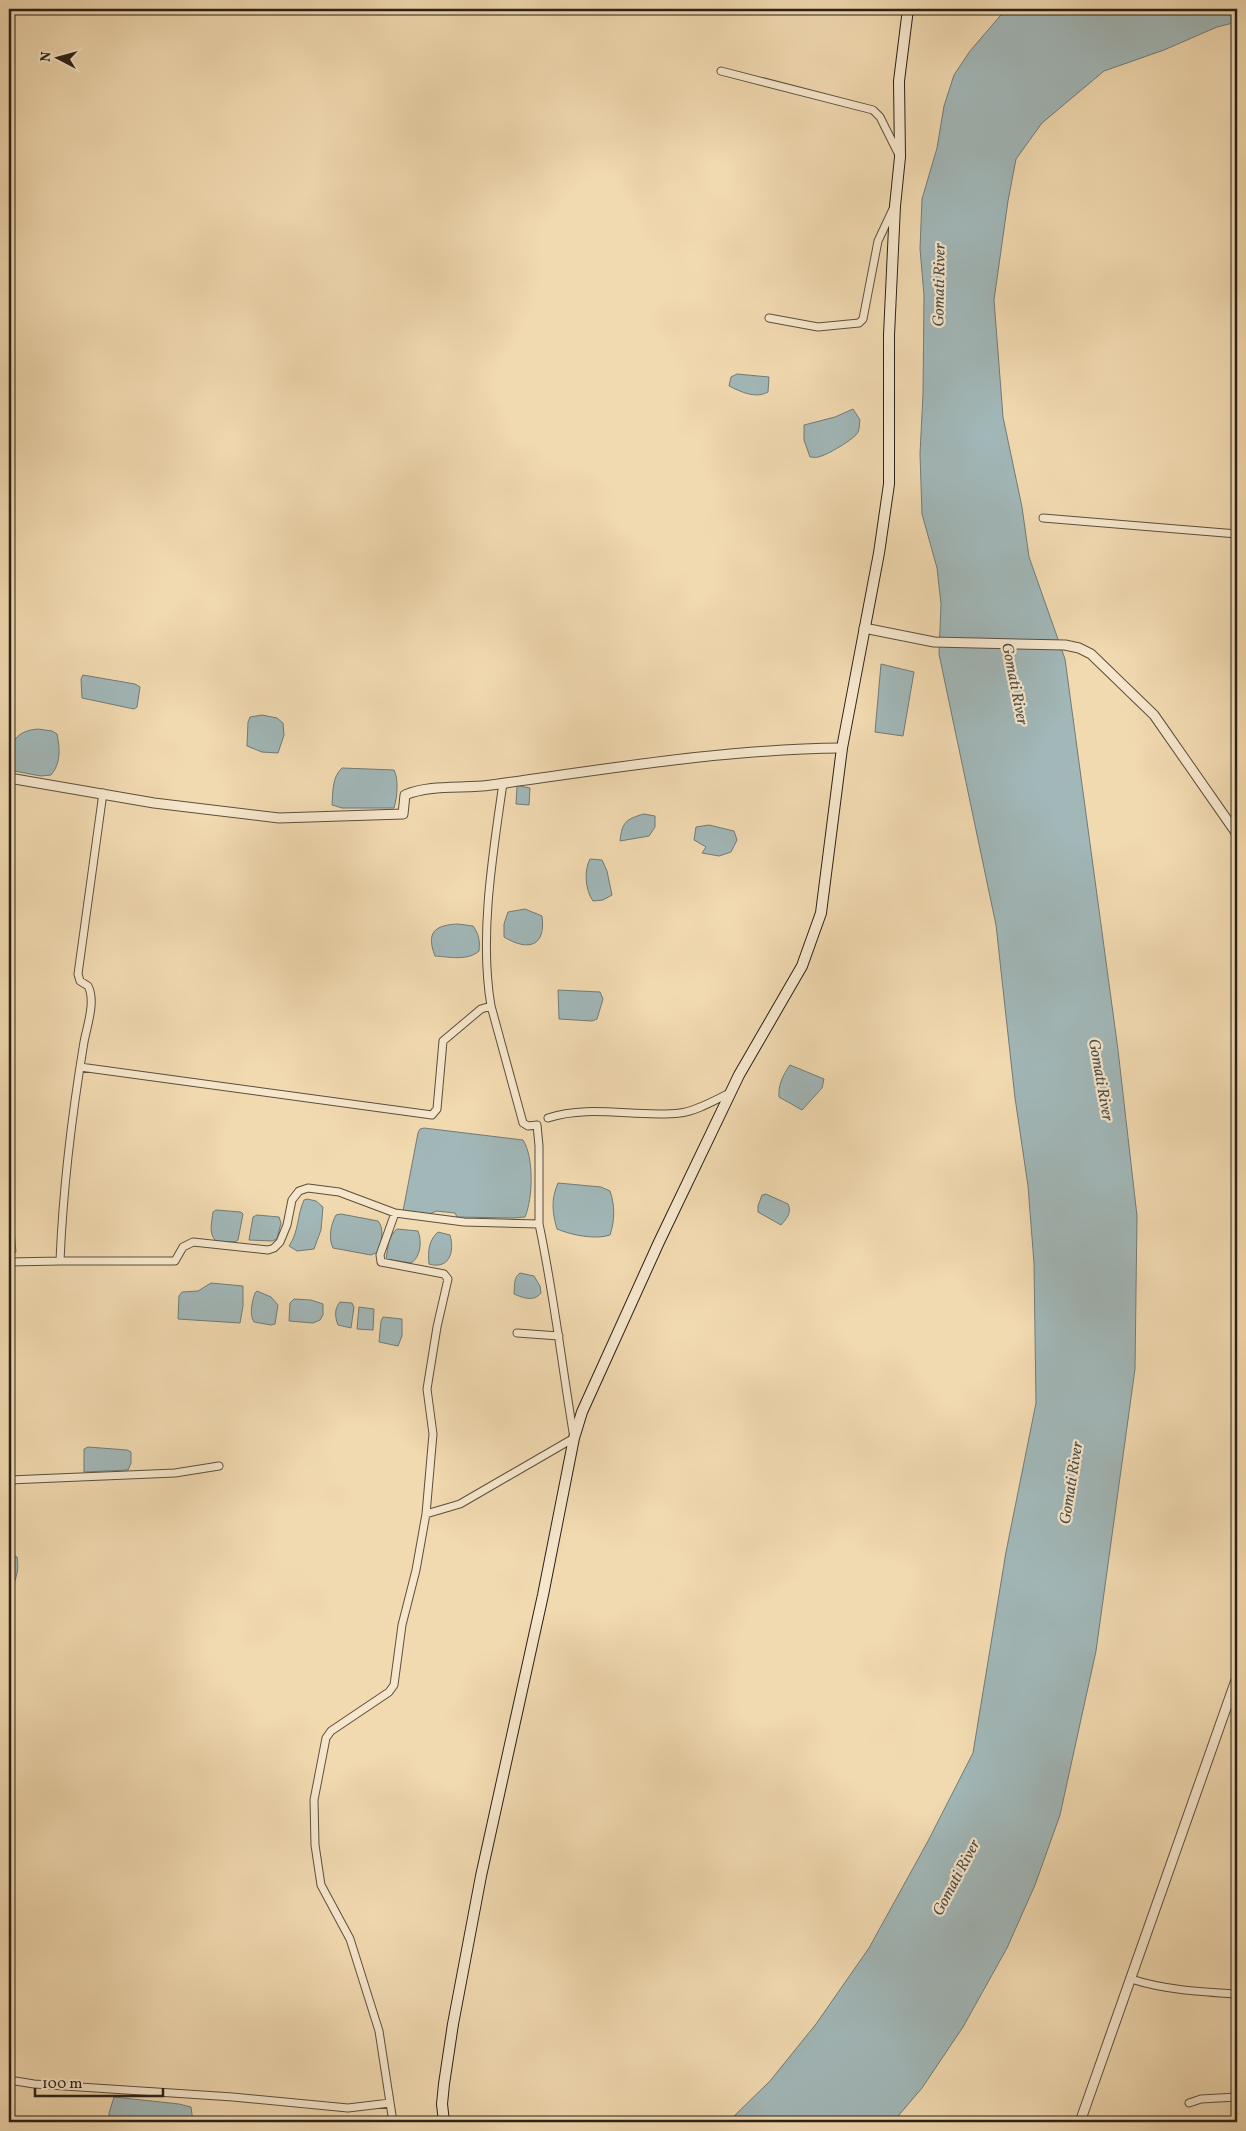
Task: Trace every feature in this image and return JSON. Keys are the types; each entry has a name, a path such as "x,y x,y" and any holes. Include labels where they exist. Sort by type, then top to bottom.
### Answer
{"main road":[{"path":"444,2122 442,2104 453,2024 481,1876 542,1603 574,1438 592,1387 731,1093 802,966 821,913 842,748 879,553 889,484 889,336 894,206 900,157 899,80 907,11"}],"street":[{"path":"721,71 873,110 880,117 900,157"},
{"path":"769,318 818,327 859,323 863,319 878,241 894,206"},
{"path":"1043,518 1237,534"},
{"path":"864,628 934,642 1065,645 1079,648 1091,654 1154,714 1237,834"},
{"path":"9,778 154,803 279,818 404,814 405,795 416,790 475,787 800,748 842,748"},
{"path":"426,1514 460,1504 574,1438 559,1336 539,1224 539,1146 537,1125 528,1126 522,1123 513,1095 488,989 487,947 490,870 503,783"},
{"path":"60,1262 62,1219 80,1067 92,1000 88,986 80,981 78,974 103,793"},
{"path":"80,1067 432,1115 437,1109 443,1042 481,1009 491,1006"},
{"path":"548,1118 557,1115 603,1112 680,1113 705,1105 731,1093"},
{"path":"9,1262 175,1261 183,1247 193,1242 268,1250 280,1242 292,1200 298,1191 308,1188 338,1192 395,1213 464,1222 539,1224"},
{"path":"393,2122 378,2031 350,1939 320,1885 315,1845 314,1800 326,1738 331,1731 389,1692 394,1685 402,1625 416,1570 426,1514 433,1434 427,1389 437,1327 448,1279 444,1274 381,1262 380,1255 395,1213"},
{"path":"517,1333 559,1336"},
{"path":"9,1480 175,1473 219,1466"},
{"path":"1080,2122 1236,1689 1237,1678"},
{"path":"1131,1979 1152,1986 1237,1994"},
{"path":"9,2080 34,2084 233,2097 348,2108 390,2104"},
{"path":"1189,2103 1201,2099 1237,2096"}],"water":[{"name":"Gomati River","path":"1006,9 1237,9 1237,22 1217,27 1164,50 1104,71 1042,123 1016,159 994,300 1003,417 1022,507 1029,557 1065,659 1118,1050 1137,1216 1135,1369 1096,1651 1060,1815 1035,1885 1007,1948 963,2027 922,2088 893,2122 728,2122 770,2081 816,2024 869,1948 928,1841 973,1753 1006,1552 1036,1403 1034,1263 1028,1186 1015,1098 996,925 939,654 941,604 937,568 922,514 920,454 924,295 920,249 922,199 937,148 944,106 954,75 970,51"},
{"path":"737,374 769,377 768,392 754,395 729,386 731,377"},
{"path":"853,409 860,420 859,430 856,435 827,454 810,457 804,440 804,425 835,417"},
{"path":"881,664 914,672 903,736 875,732"},
{"path":"83,675 135,684 140,687 137,707 134,709 82,698 81,679"},
{"path":"262,715 277,718 283,723 284,735 278,753 262,752 247,746 250,717"},
{"path":"29,730 52,731 57,734 59,756 57,766 51,775 41,776 9,770 11,747 17,737"},
{"path":"342,768 394,770 397,778 397,789 394,808 342,808 332,805 336,776"},
{"path":"517,787 530,788 529,805 516,804"},
{"path":"644,814 655,816 655,827 649,836 620,841 622,829 626,822"},
{"path":"709,825 734,831 737,840 731,852 719,856 702,853 706,847 694,840 696,827"},
{"path":"590,859 602,860 607,871 612,895 603,900 593,901 588,891 586,874"},
{"path":"525,909 542,916 543,926 538,940 528,945 513,942 504,937 504,924 508,912"},
{"path":"458,924 473,926 479,938 479,951 464,957 435,956 431,941 434,932 443,926"},
{"path":"558,990 600,992 603,999 597,1019 592,1021 559,1019"},
{"path":"790,1065 824,1079 822,1088 802,1110 779,1097 781,1080"},
{"path":"420,1129 523,1140 527,1147 531,1167 530,1199 525,1217 457,1217 455,1213 436,1211 430,1214 403,1211 418,1133"},
{"path":"558,1183 601,1187 610,1191 614,1213 610,1235 598,1237 584,1236 557,1229 553,1206"},
{"path":"766,1194 788,1204 789,1213 781,1225 758,1212 762,1195"},
{"path":"304,1200 316,1201 323,1207 321,1230 314,1249 297,1251 289,1246 295,1235"},
{"path":"216,1210 241,1212 243,1214 238,1240 235,1242 216,1241 214,1238 211,1231 211,1223 213,1212"},
{"path":"341,1214 378,1221 382,1232 378,1252 371,1255 333,1248 330,1236 332,1227 336,1215"},
{"path":"257,1215 279,1217 281,1223 277,1239 272,1241 249,1240 253,1217"},
{"path":"9,1229 14,1230 16,1252 10,1257"},
{"path":"397,1229 418,1231 420,1239 419,1253 411,1263 386,1259 390,1239"},
{"path":"438,1232 450,1235 451,1253 446,1262 436,1265 429,1264 430,1243"},
{"path":"520,1273 534,1276 540,1286 541,1293 538,1296 528,1298 514,1294 515,1280"},
{"path":"211,1283 243,1286 243,1306 240,1323 178,1319 179,1296 182,1292 198,1291"},
{"path":"257,1291 271,1297 278,1305 275,1324 254,1322 252,1308"},
{"path":"294,1299 311,1300 323,1304 323,1315 320,1320 313,1323 289,1321 290,1303"},
{"path":"340,1302 352,1303 354,1307 351,1328 338,1325 336,1313"},
{"path":"359,1307 374,1309 373,1330 357,1329"},
{"path":"383,1317 402,1319 402,1336 398,1346 379,1342"},
{"path":"88,1447 127,1450 131,1452 131,1463 128,1470 84,1472 84,1449"},
{"path":"9,1553 17,1557 18,1565 12,1588 9,1589"},
{"path":"114,2097 191,2107 193,2122 109,2122 109,2113"}]}
